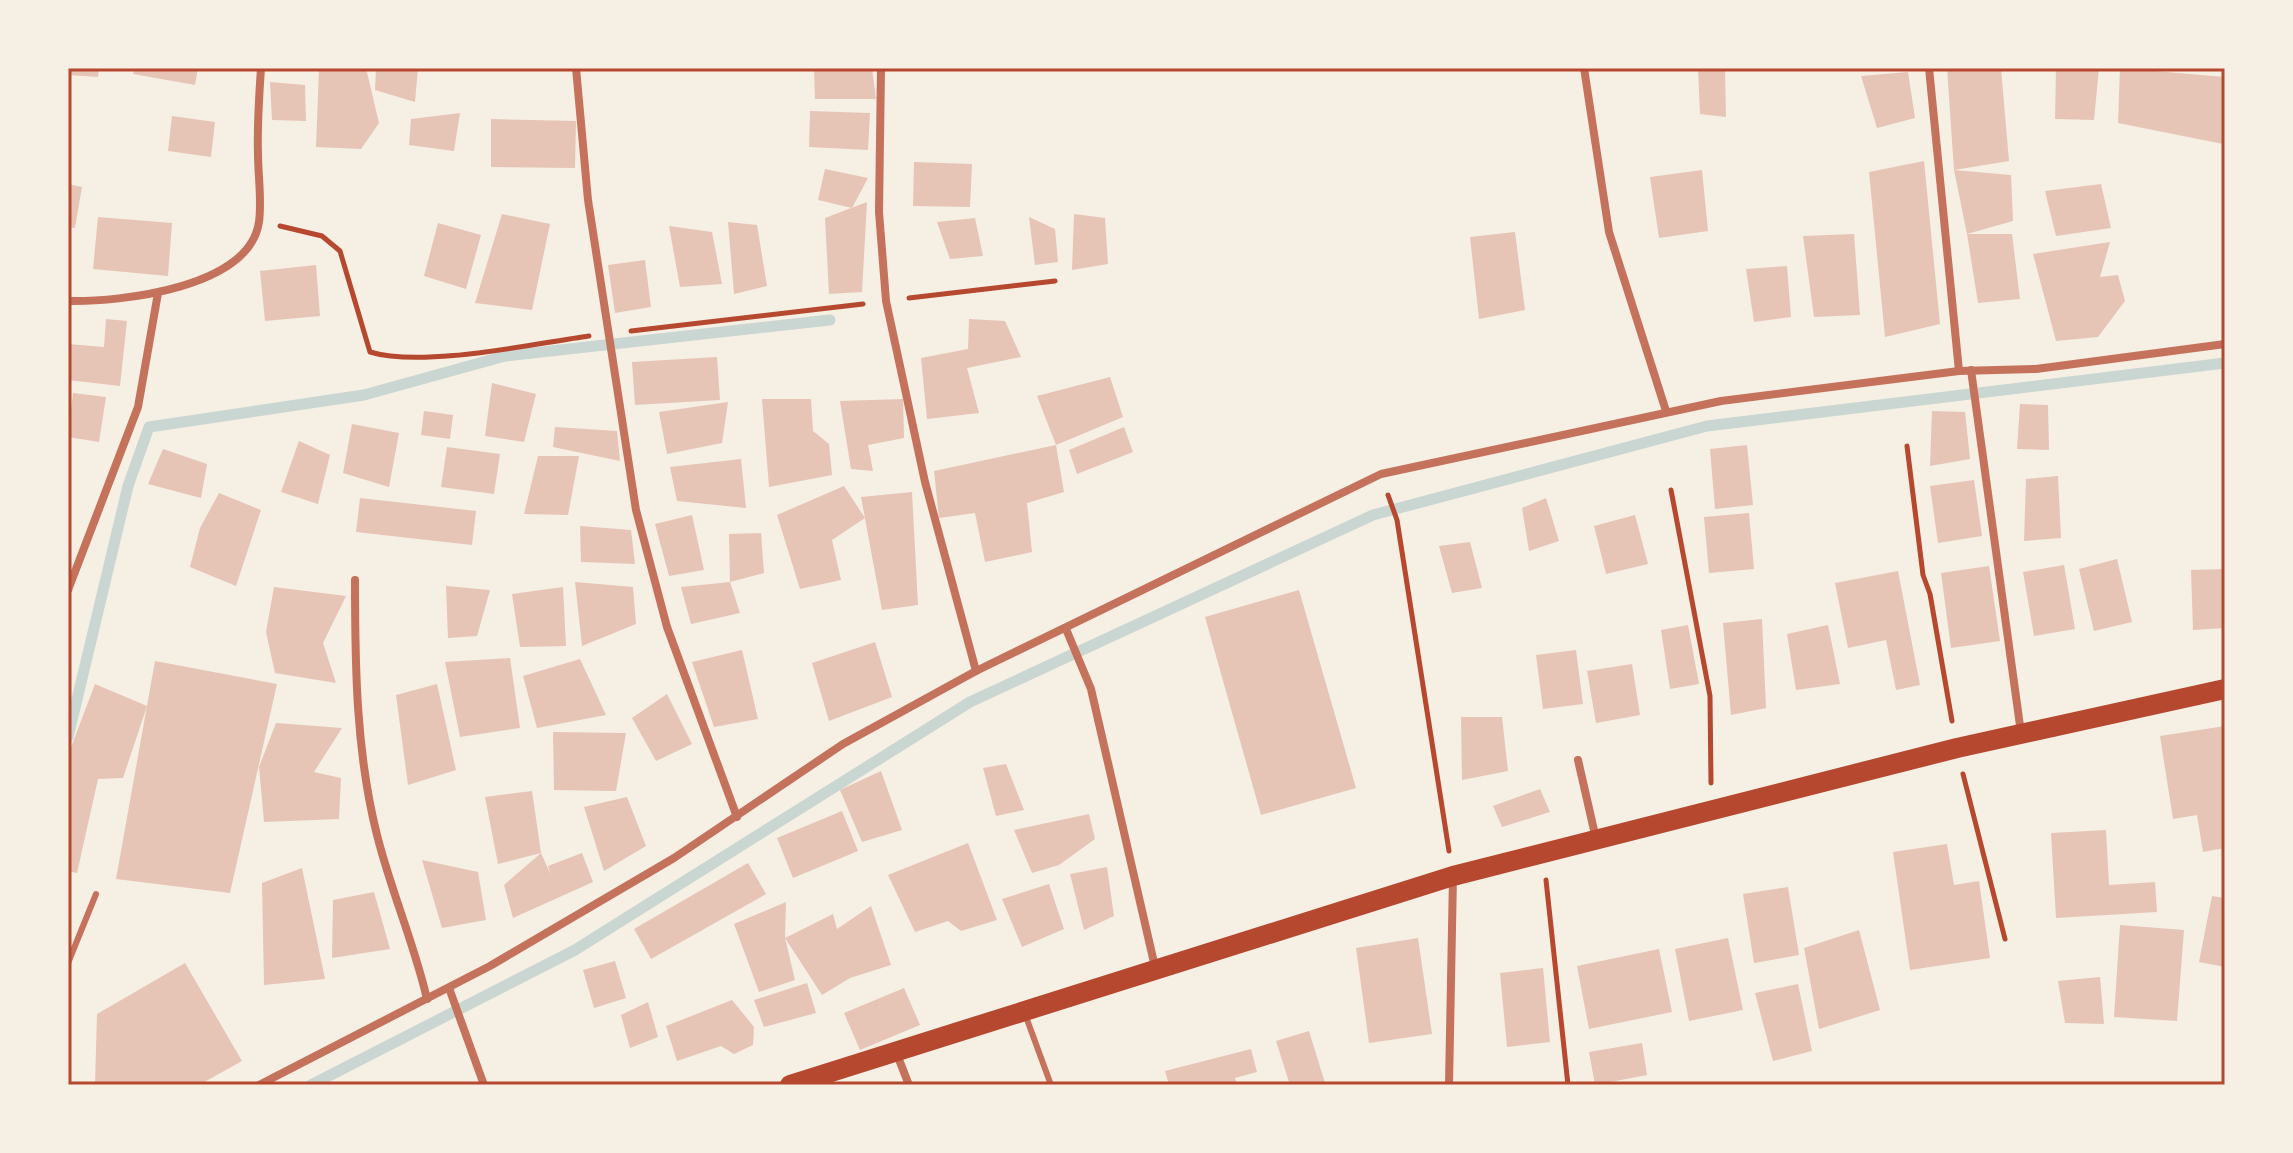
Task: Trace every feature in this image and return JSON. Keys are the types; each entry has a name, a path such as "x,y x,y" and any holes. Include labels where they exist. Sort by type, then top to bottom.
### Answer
{"main road":[{"path":"790,1085 1453,876 1957,748 2225,689"}],"street":[{"path":"68,301 158,293 204,277 251,246 259,222 257,129 261,68"},
{"path":"576,68 590,215 636,510 667,627 737,817"},
{"path":"881,68 879,212 886,301 925,482 976,671"},
{"path":"1584,68 1609,232 1666,411"},
{"path":"1929,68 1959,371"},
{"path":"68,590 138,407 158,293"},
{"path":"259,1085 449,988 674,858 843,744 976,671 1381,474 1721,401 1959,371 2036,369 2225,344"},
{"path":"1971,370 2021,734"},
{"path":"355,580 360,745 377,836 416,950 427,999"},
{"path":"1066,629 1091,689 1156,969"},
{"path":"1578,760 1597,840"},
{"path":"1449,1085 1453,876"},
{"path":"449,988 484,1085"},
{"path":"896,1051 909,1085"}],"lane":[{"path":"68,963 96,894"},
{"path":"1024,1010 1051,1085"}],"path":[{"path":"1907,446 1922,567 1930,594 1957,748 2005,939"},
{"path":"1671,490 1710,696 1712,808"},
{"path":"1394,510 1453,876"},
{"path":"1544,855 1568,1085"}],"building":[{"path":"68,68 99,68 98,77 68,75"},
{"path":"135,68 198,68 195,85 133,74"},
{"path":"319,68 366,68 379,123 361,149 316,147"},
{"path":"376,68 418,68 415,102 375,90"},
{"path":"814,68 872,68 876,99 815,99"},
{"path":"1698,68 1725,68 1726,117 1700,114"},
{"path":"1947,68 2001,68 2009,161 1954,170"},
{"path":"2056,68 2099,68 2094,120 2055,119"},
{"path":"2120,68 2225,77 2223,144 2118,123"},
{"path":"1908,72 1915,118 1877,128 1861,76"},
{"path":"270,82 305,85 306,121 272,120"},
{"path":"810,111 870,113 868,150 809,147"},
{"path":"460,113 454,151 409,145 411,119"},
{"path":"172,116 215,122 211,157 168,151"},
{"path":"491,119 576,121 575,168 491,167"},
{"path":"1924,161 1940,324 1885,337 1869,172"},
{"path":"914,162 972,164 970,207 913,206"},
{"path":"825,169 868,178 852,208 818,200"},
{"path":"1702,170 1708,231 1659,238 1650,177"},
{"path":"1954,170 2011,175 2013,221 1967,234"},
{"path":"68,184 82,187 75,228 68,227"},
{"path":"2101,184 2111,228 2056,236 2045,191"},
{"path":"867,202 862,292 829,294 825,218"},
{"path":"502,214 550,224 532,310 475,303"},
{"path":"1074,214 1105,218 1108,264 1072,270"},
{"path":"98,217 172,223 168,276 93,269"},
{"path":"1029,217 1055,229 1058,262 1035,265"},
{"path":"975,218 983,256 950,259 937,222"},
{"path":"728,222 757,225 767,286 734,294"},
{"path":"438,223 481,235 466,289 424,276"},
{"path":"669,226 712,232 722,284 680,287"},
{"path":"1515,232 1525,310 1479,319 1470,237"},
{"path":"1854,234 1860,315 1814,317 1803,236"},
{"path":"1967,234 2012,234 2020,299 1978,303"},
{"path":"2110,242 2100,277 2118,275 2125,301 2098,337 2056,341 2033,254"},
{"path":"645,260 651,307 615,313 608,265"},
{"path":"316,265 320,316 265,321 260,271"},
{"path":"1787,266 1791,317 1754,322 1746,269"},
{"path":"106,319 127,321 120,386 68,380 68,344 104,347"},
{"path":"969,319 1005,321 1021,357 967,368 979,413 927,419 921,358 968,349"},
{"path":"717,357 720,400 635,405 632,362"},
{"path":"1110,377 1123,417 1056,445 1037,396"},
{"path":"492,383 536,394 524,442 485,436"},
{"path":"73,393 106,397 99,442 68,437"},
{"path":"762,399 811,399 813,431 829,444 832,475 769,487"},
{"path":"903,399 904,438 868,445 873,471 851,469 840,401"},
{"path":"728,402 722,443 667,454 659,412"},
{"path":"2020,404 2048,405 2049,450 2017,449"},
{"path":"424,411 453,415 450,439 421,435"},
{"path":"1932,411 1965,412 1970,459 1930,466"},
{"path":"352,424 399,433 389,487 343,473"},
{"path":"555,427 617,431 620,461 553,447"},
{"path":"1124,427 1133,452 1077,474 1069,450"},
{"path":"299,441 330,455 318,504 281,492"},
{"path":"1056,445 1064,492 1027,503 1032,552 985,562 975,513 939,518 934,471"},
{"path":"1747,445 1753,505 1715,509 1710,449"},
{"path":"447,447 500,454 494,494 441,487"},
{"path":"163,449 207,464 201,498 148,484"},
{"path":"538,456 579,456 568,515 524,514"},
{"path":"741,459 746,508 677,501 670,467"},
{"path":"2058,476 2061,538 2024,541 2026,479"},
{"path":"1974,480 1982,536 1938,543 1930,486"},
{"path":"844,486 865,518 832,540 841,580 800,589 777,515"},
{"path":"912,492 918,605 882,610 861,497"},
{"path":"219,493 261,510 236,586 190,567 200,528"},
{"path":"360,498 476,511 472,545 356,532"},
{"path":"1546,498 1559,541 1529,551 1522,508"},
{"path":"1749,513 1754,569 1709,573 1704,517"},
{"path":"692,515 704,570 669,576 655,524"},
{"path":"1635,515 1648,564 1606,574 1594,526"},
{"path":"580,526 631,530 635,564 581,562"},
{"path":"761,533 764,573 730,582 729,534"},
{"path":"1470,542 1482,588 1452,593 1439,546"},
{"path":"2117,559 2132,622 2094,631 2079,569"},
{"path":"2064,565 2075,629 2034,636 2023,572"},
{"path":"1989,566 2000,641 1951,648 1941,573"},
{"path":"2225,569 2225,628 2193,630 2191,570"},
{"path":"1898,571 1920,685 1896,690 1886,640 1848,648 1835,583"},
{"path":"575,582 633,587 636,624 582,646"},
{"path":"730,582 740,613 691,624 681,587"},
{"path":"446,586 490,590 477,636 448,638"},
{"path":"274,587 346,596 323,643 336,683 275,673 266,632"},
{"path":"563,587 566,646 520,647 512,594"},
{"path":"1299,590 1356,788 1261,815 1205,617"},
{"path":"1762,619 1766,708 1731,715 1723,623"},
{"path":"1688,625 1699,684 1670,689 1661,630"},
{"path":"1828,625 1840,684 1796,690 1787,634"},
{"path":"875,642 892,697 829,721 812,663"},
{"path":"742,650 758,719 714,727 692,662"},
{"path":"1576,650 1583,704 1543,709 1536,655"},
{"path":"510,658 520,728 460,737 445,662"},
{"path":"580,659 606,715 537,728 523,676"},
{"path":"155,661 277,684 230,893 116,879"},
{"path":"1632,664 1640,715 1596,723 1587,671"},
{"path":"95,684 147,706 123,778 98,779 77,873 68,871 68,755"},
{"path":"437,684 456,770 408,785 396,695"},
{"path":"667,694 692,744 656,761 632,718"},
{"path":"1461,717 1502,717 1508,771 1462,780"},
{"path":"276,723 342,728 314,772 341,778 339,819 264,822 259,767"},
{"path":"2225,726 2225,848 2203,852 2197,815 2173,819 2160,736"},
{"path":"553,732 626,733 616,791 554,790"},
{"path":"1006,764 1024,810 996,816 983,768"},
{"path":"881,771 902,830 862,842 840,790"},
{"path":"1540,789 1550,812 1502,827 1493,806"},
{"path":"532,791 541,853 498,864 485,797"},
{"path":"627,797 646,846 604,871 584,807"},
{"path":"842,811 858,851 793,878 777,838"},
{"path":"1089,814 1095,839 1059,865 1032,873 1014,830"},
{"path":"2106,830 2109,885 2155,882 2157,912 2056,918 2051,833"},
{"path":"968,843 997,920 961,931 948,921 915,932 888,875"},
{"path":"1947,844 1954,885 1979,881 1990,958 1910,970 1893,852"},
{"path":"541,853 551,875 548,866 582,853 593,882 513,918 504,885"},
{"path":"422,860 478,872 486,920 442,928"},
{"path":"748,863 766,894 651,959 634,929"},
{"path":"1107,867 1114,916 1084,930 1070,874"},
{"path":"302,868 325,979 264,985 262,883"},
{"path":"1049,884 1064,929 1022,947 1002,899"},
{"path":"1788,887 1799,955 1754,963 1743,894"},
{"path":"374,892 390,949 332,958 333,900"},
{"path":"2212,896 2225,898 2225,967 2199,962"},
{"path":"786,902 785,938 795,980 759,992 734,924"},
{"path":"871,906 891,965 850,978 822,995 785,938 833,914 837,929"},
{"path":"2120,925 2184,930 2177,1021 2114,1017"},
{"path":"1859,930 1880,1010 1819,1029 1804,948"},
{"path":"1418,938 1432,1034 1369,1043 1356,948"},
{"path":"1728,938 1743,1010 1689,1021 1675,949"},
{"path":"1659,949 1672,1012 1589,1029 1577,966"},
{"path":"615,961 626,998 594,1008 583,970"},
{"path":"185,963 242,1061 199,1085 95,1085 97,1014"},
{"path":"1543,968 1550,1042 1507,1047 1500,973"},
{"path":"2100,977 2104,1024 2065,1023 2058,981"},
{"path":"807,983 816,1013 764,1027 754,1000"},
{"path":"1798,984 1812,1051 1773,1061 1755,993"},
{"path":"904,988 920,1025 860,1050 844,1013"},
{"path":"732,1000 754,1027 753,1045 734,1054 721,1046 677,1061 666,1026"},
{"path":"648,1002 658,1037 630,1048 621,1015"},
{"path":"1309,1031 1325,1083 1290,1085 1276,1041"},
{"path":"1642,1043 1647,1075 1595,1085 1589,1052"},
{"path":"1251,1049 1257,1072 1235,1078 1237,1085 1169,1085 1165,1071"}],"waterway":[{"path":"68,737 128,486 149,427 364,395 505,356 830,320"},
{"path":"311,1085 575,950 970,702 1373,515 1707,426 2225,363"}]}
